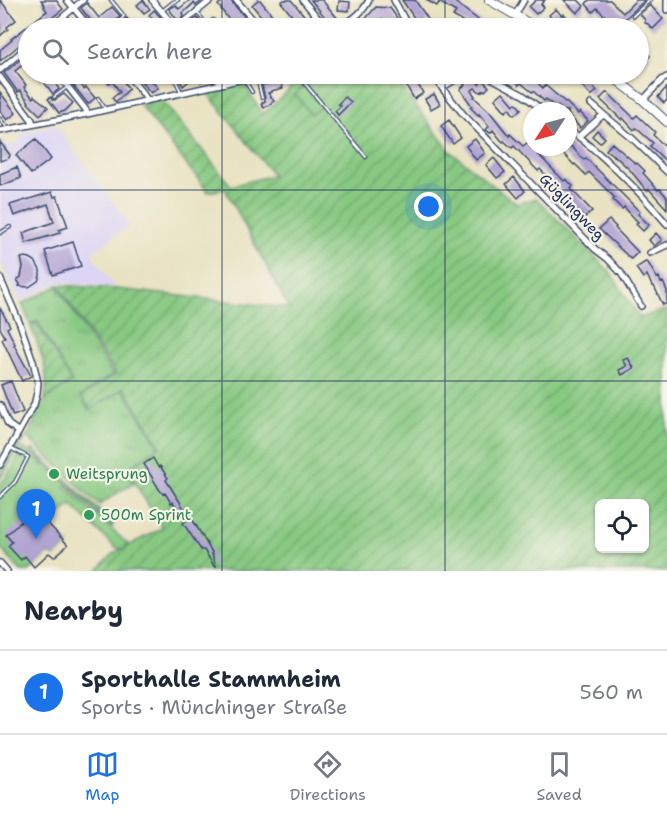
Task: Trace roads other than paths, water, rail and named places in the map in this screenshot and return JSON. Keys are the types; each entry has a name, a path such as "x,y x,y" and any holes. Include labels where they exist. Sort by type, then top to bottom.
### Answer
{"street":[{"path":"67,0 81,18"},
{"path":"62,18 83,0"},
{"path":"152,0 168,18"},
{"path":"190,18 211,0"},
{"path":"236,0 251,18"},
{"path":"303,0 318,18"},
{"path":"353,18 369,0"},
{"path":"394,0 404,18"},
{"path":"489,0 521,18"},
{"path":"516,15 524,0"},
{"path":"667,0 667,10"},
{"path":"0,70 18,55"},
{"path":"0,77 33,124"},
{"path":"643,100 667,77"},
{"path":"66,84 87,114"},
{"path":"136,84 147,100"},
{"path":"0,131 221,84"},
{"name":"Güglingweg","path":"440,84 464,115 621,273 641,306"},
{"path":"442,88 448,84"},
{"path":"502,84 531,102"},
{"path":"622,84 667,122"},
{"path":"591,104 633,139 667,172"},
{"path":"603,115 579,136 646,199 667,224"},
{"path":"651,253 667,245"},
{"path":"0,278 20,324 38,383 34,405 0,465"},
{"path":"0,405 8,424 19,432"},
{"path":"0,564 7,571"}],"lane":[{"path":"111,0 124,16 122,18"},
{"path":"162,11 173,2 179,0 182,4"},
{"path":"633,16 650,0"},
{"path":"197,12 202,18"},
{"path":"177,84 181,93"},
{"path":"247,84 252,92"},
{"path":"258,84 262,98"},
{"path":"305,84 366,157"},
{"path":"54,97 68,87"},
{"path":"98,98 106,110"},
{"path":"0,118 8,129"},
{"path":"0,233 10,227"},
{"path":"0,497 15,482 28,457 10,448"}],"place":[{"name":"Weitsprung","path":"54,474"},
{"name":"500m Sprint","path":"89,515"},
{"name":"Sporthalle Stammheim","path":"36,539"}]}
